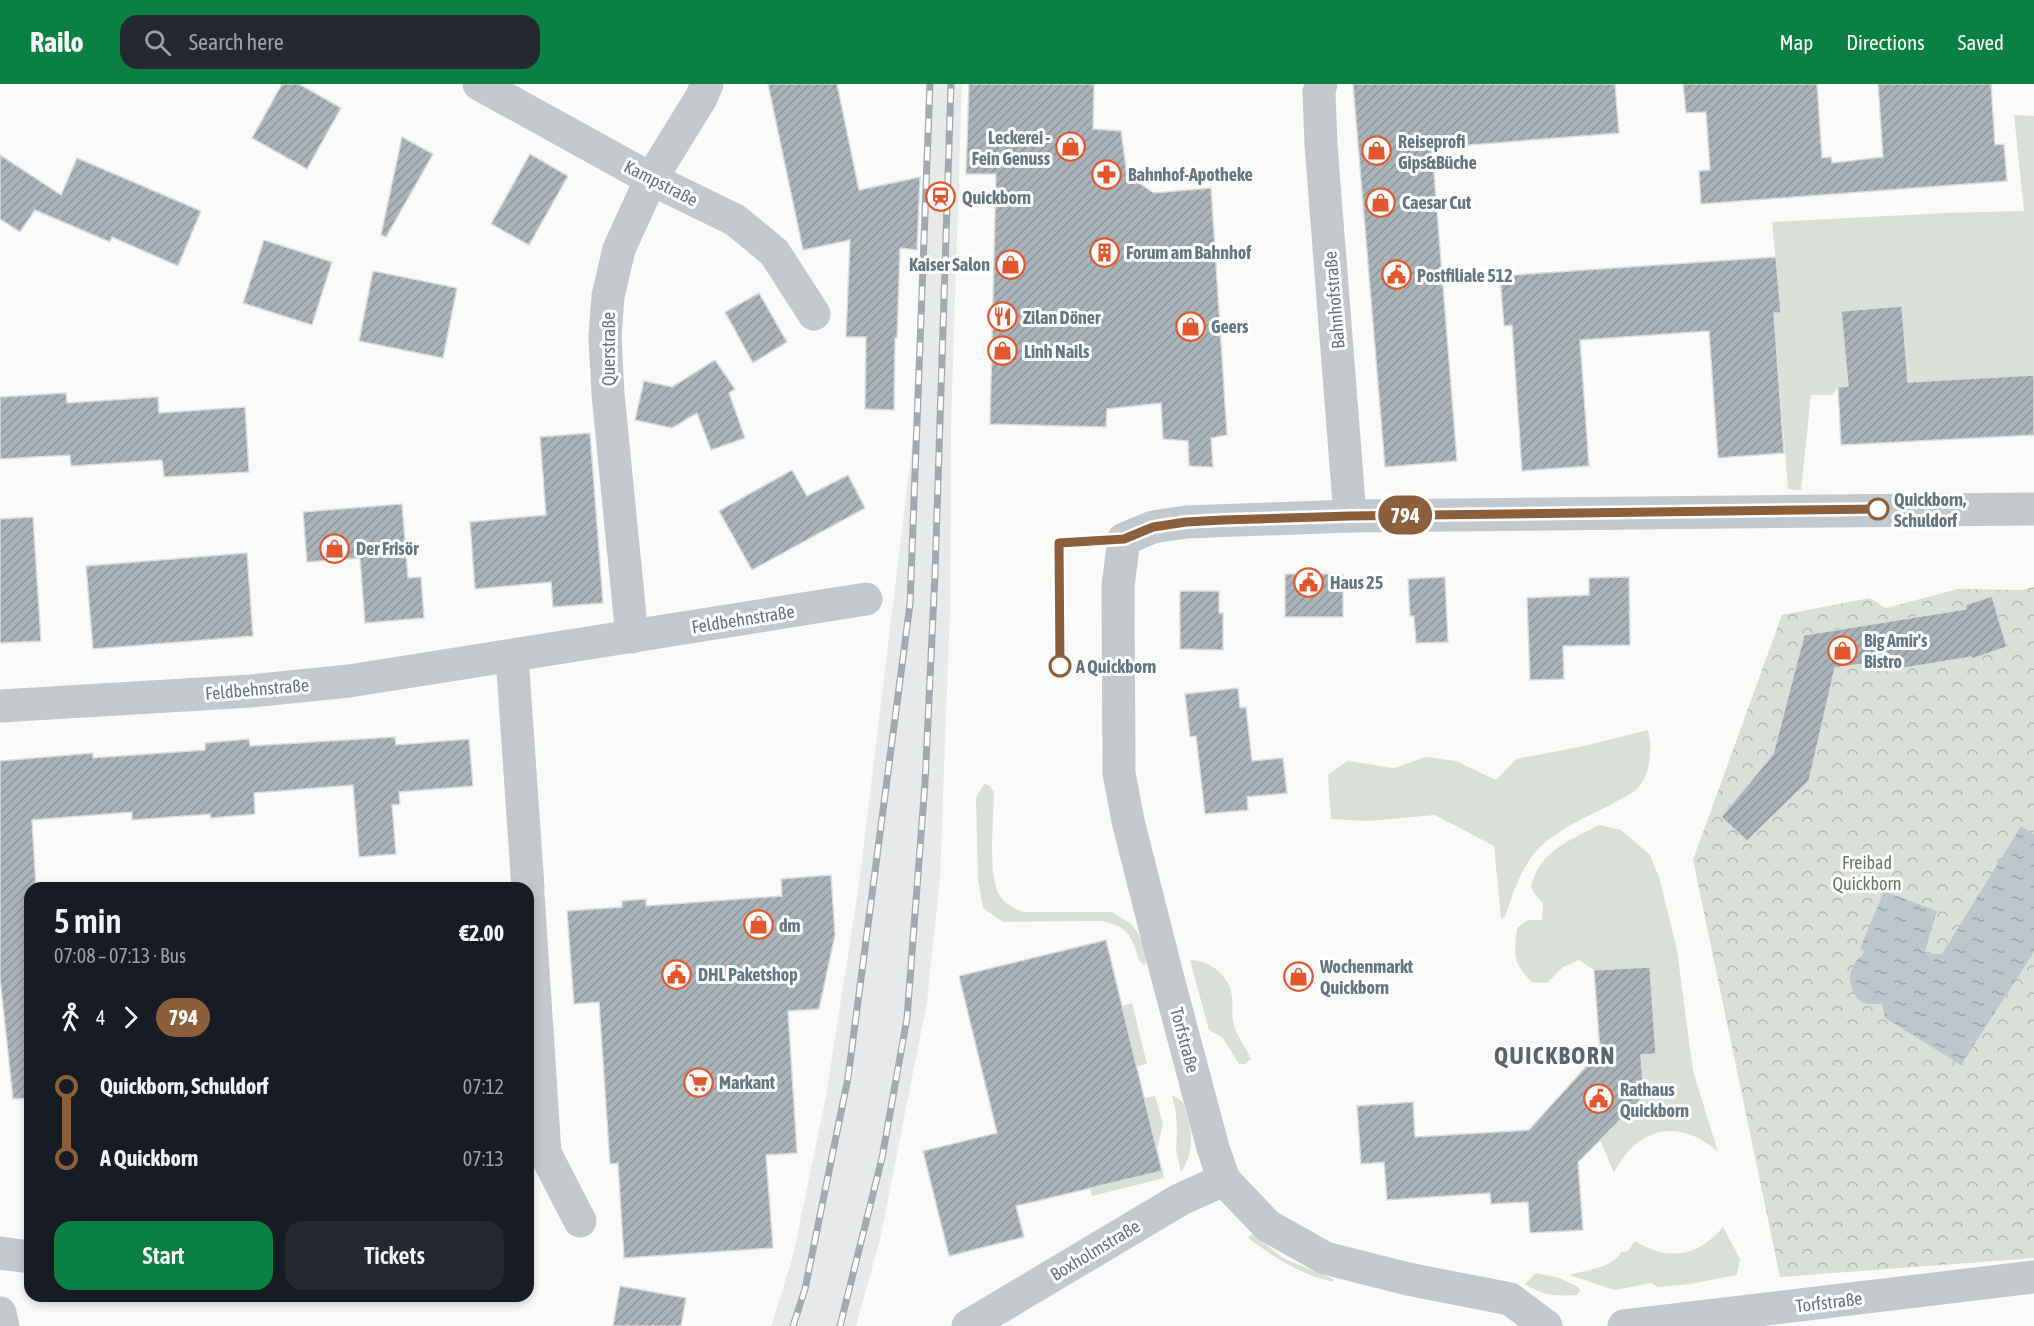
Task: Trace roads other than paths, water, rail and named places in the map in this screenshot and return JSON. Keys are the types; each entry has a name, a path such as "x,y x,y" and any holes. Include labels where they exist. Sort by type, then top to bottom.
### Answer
{"street":[{"name":"Kampstraße","path":"479,84 651,179 735,220 774,252 814,314"},
{"name":"Querstraße","path":"632,637 608,394 605,337 608,296 619,249 651,179 701,98 707,84"},
{"name":"Bahnhofstraße","path":"1321,84 1319,92 1321,145 1350,516"},
{"path":"1350,516 2034,509"},
{"name":"Torfstraße","path":"1350,516 1186,522 1153,527 1124,539 1118,586 1119,772 1128,821 1213,1148 1224,1180 1268,1226 1325,1258 1408,1280 1510,1299 1546,1326"},
{"name":"Feldbehnstraße","path":"0,706 251,691 349,681 866,599"},
{"path":"512,656 528,882"},
{"path":"534,985 545,1153 580,1221"},
{"name":"Boxholmstraße","path":"968,1326 1181,1199 1224,1180"},
{"path":"0,1253 24,1256"},
{"name":"Torfstraße","path":"1624,1326 2034,1277"},
{"path":"0,1313 3,1326"}],"water":[{"path":"2021,826 2034,834 2034,952 1961,1065 1885,1018 1882,1004 1861,1002 1850,982 1852,967 1866,952 1860,949 1884,891 1937,911 1924,954 1942,954"}],"railway":[{"path":"793,1326 805,1289 848,1078 910,604 930,84"},
{"path":"840,1326 882,1158 907,1018 925,783 935,574 951,84"}],"place":[{"name":"Leckerei - Fein Genuss","path":"1071,147"},
{"name":"Reiseprofi Gips&Büche","path":"1377,151"},
{"name":"Bahnhof-Apotheke","path":"1107,174"},
{"name":"Quickborn","path":"941,197"},
{"name":"Caesar Cut","path":"1381,202"},
{"name":"Forum am Bahnhof","path":"1105,252"},
{"name":"Kaiser Salon","path":"1011,264"},
{"name":"Postfiliale 512","path":"1396,275"},
{"name":"Zilan Döner","path":"1002,317"},
{"name":"Geers","path":"1190,326"},
{"name":"Linh Nails","path":"1003,351"},
{"name":"Quickborn, Schuldorf","path":"1878,509"},
{"name":"Der Frisör","path":"335,548"},
{"name":"Haus 25","path":"1309,582"},
{"name":"Big Amir's Bistro","path":"1843,650"},
{"name":"A Quickborn","path":"1060,666"},
{"name":"dm","path":"758,925"},
{"name":"DHL Paketshop","path":"677,974"},
{"name":"Wochenmarkt Quickborn","path":"1299,976"},
{"name":"Markant","path":"698,1082"},
{"name":"Rathaus Quickborn","path":"1599,1099"}],"district":[{"name":"QUICKBORN","path":"1555,1055"}],"park label":[{"name":"Freibad Quickborn","path":"1867,872"}]}
